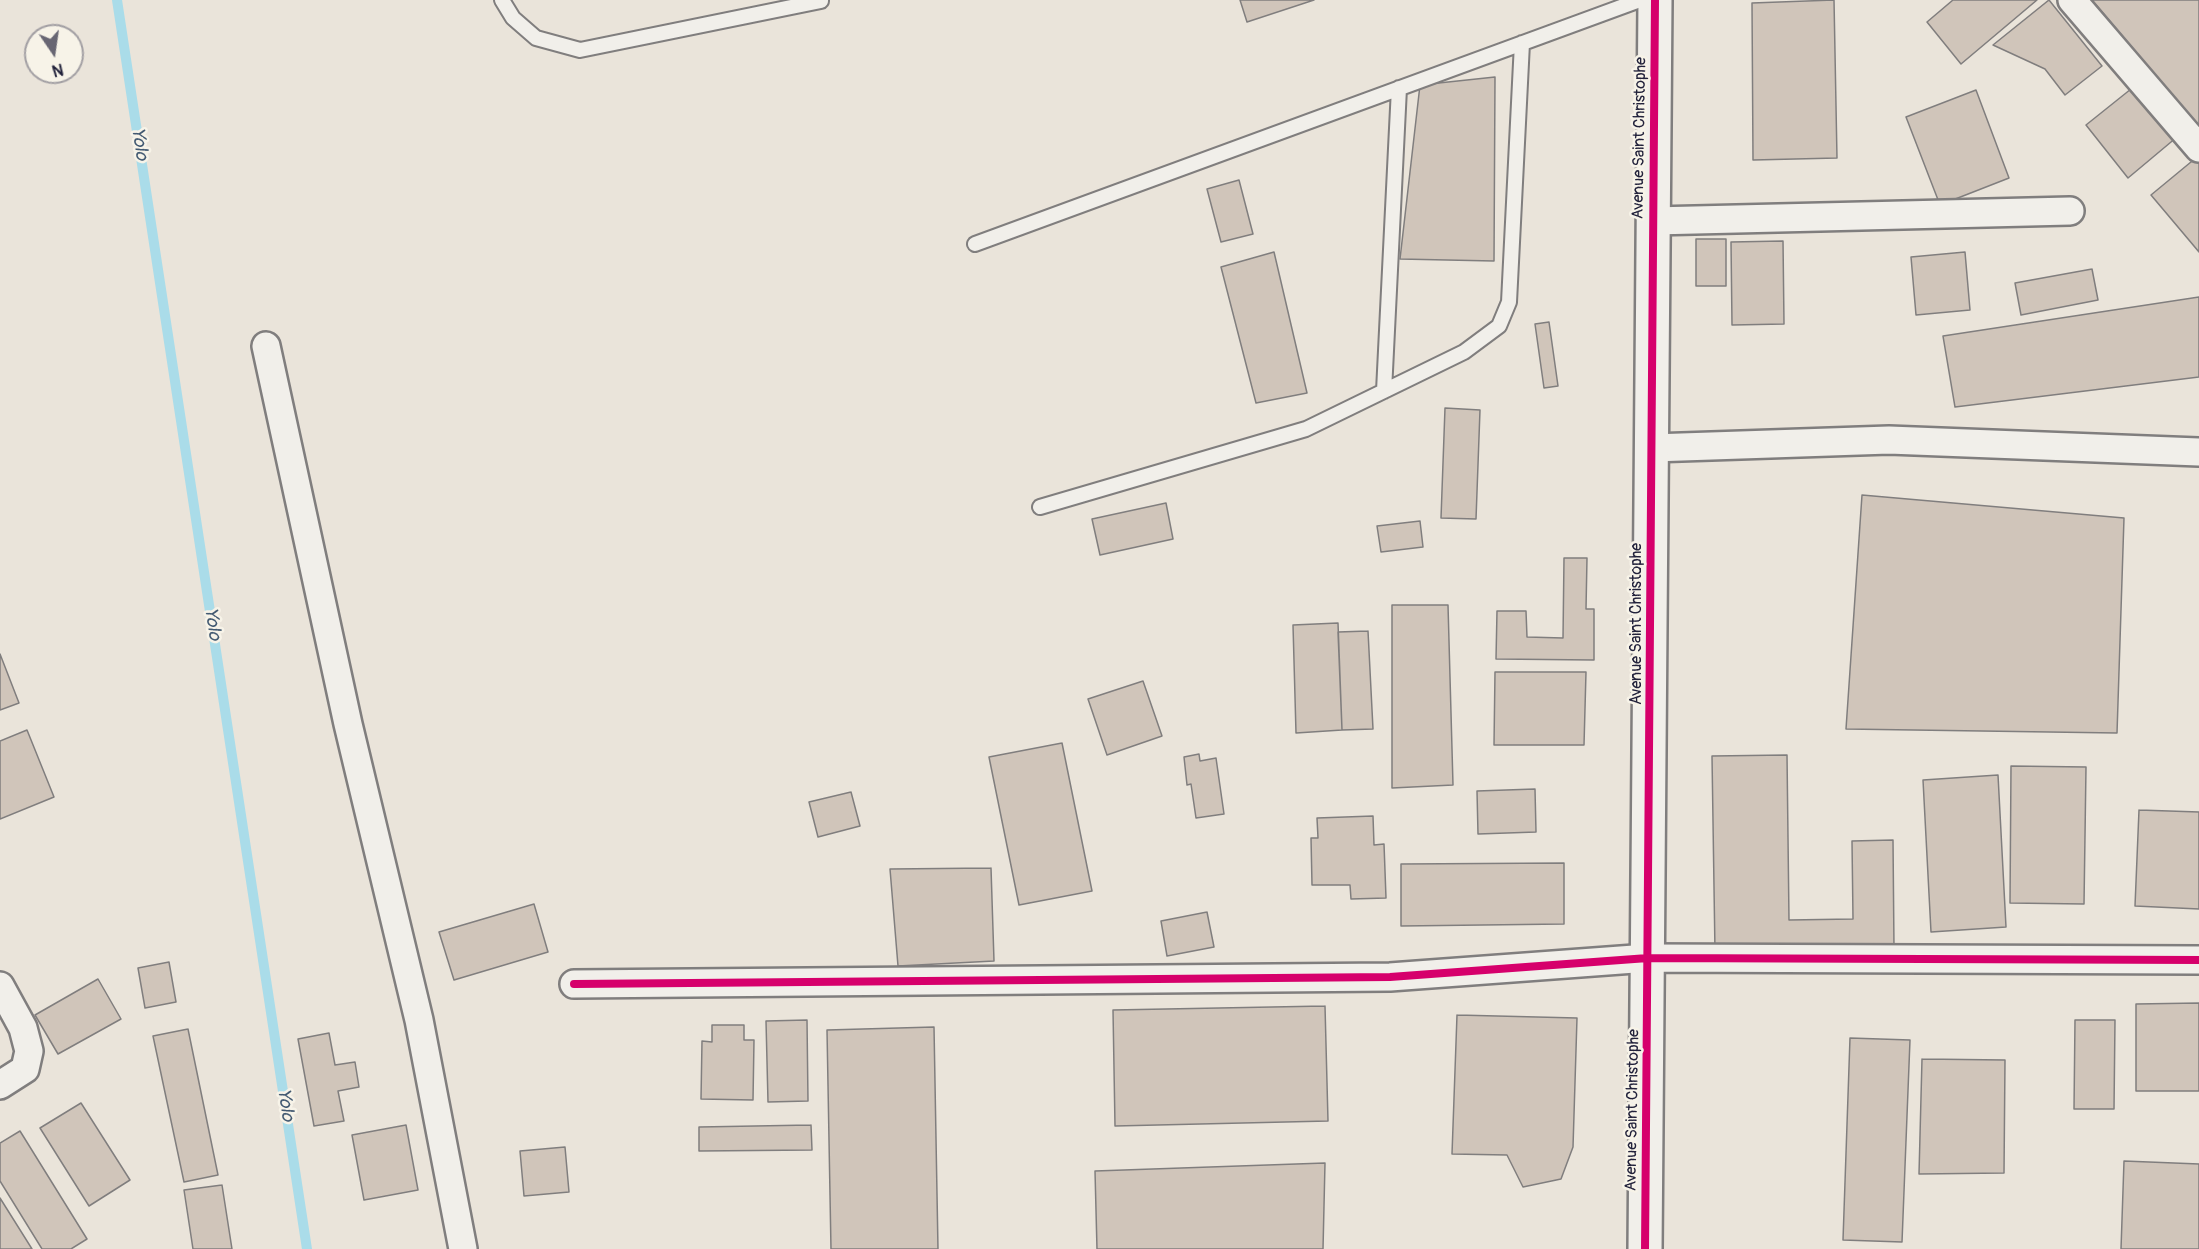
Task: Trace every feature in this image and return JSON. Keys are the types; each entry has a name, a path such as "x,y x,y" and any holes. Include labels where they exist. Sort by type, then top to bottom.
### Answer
{"street":[{"name":"Avenue Saint Christophe","path":"1645,1249 1655,0"},
{"path":"2072,0 2198,145"},
{"path":"1653,221 2070,211"},
{"path":"266,346 348,724 419,1020 463,1249"},
{"path":"1652,448 1888,440 2199,452"},
{"path":"574,984 1390,977 1648,958 2199,960"},
{"path":"0,986 23,1028 29,1051 25,1069 0,1085"}],"lane":[{"path":"502,0 513,18 536,38 580,50 821,1"},
{"path":"975,244 1640,0"},
{"path":"1040,507 1306,429 1464,352 1499,326 1509,302 1522,43"},
{"path":"1384,391 1399,88"}],"building":[{"path":"1240,0 1314,0 1247,22"},
{"path":"1834,0 1837,158 1753,160 1752,3"},
{"path":"1953,0 2037,0 1961,64 1927,22"},
{"path":"2049,0 2102,66 2065,95 2045,69 1993,45"},
{"path":"2092,0 2199,0 2199,127"},
{"path":"1495,77 1494,261 1400,259 1420,85"},
{"path":"2136,85 2177,137 2128,178 2086,125"},
{"path":"1976,90 2009,178 1940,205 1906,117"},
{"path":"2197,157 2199,160 2199,252 2151,195"},
{"path":"1239,180 1253,234 1221,242 1207,189"},
{"path":"1696,239 1726,239 1726,286 1696,286"},
{"path":"1783,241 1784,324 1732,325 1731,242"},
{"path":"1274,252 1307,393 1256,403 1221,267"},
{"path":"1965,252 1970,310 1916,315 1911,257"},
{"path":"2092,269 2098,300 2021,315 2015,283"},
{"path":"2199,297 2199,377 1955,407 1943,336"},
{"path":"1549,322 1558,386 1544,388 1535,324"},
{"path":"1445,408 1480,410 1476,519 1441,518"},
{"path":"1862,495 2124,518 2117,733 1846,729"},
{"path":"1166,503 1173,539 1100,555 1092,519"},
{"path":"1420,521 1423,547 1381,552 1377,526"},
{"path":"1564,558 1587,558 1586,609 1594,609 1594,660 1496,659 1497,611 1526,611 1527,637 1563,638"},
{"path":"1392,605 1448,605 1453,785 1392,788"},
{"path":"1338,623 1342,730 1296,733 1293,625"},
{"path":"1368,631 1373,729 1342,730 1338,632"},
{"path":"0,654 19,703 0,710"},
{"path":"1495,672 1586,672 1584,745 1494,745"},
{"path":"1143,681 1162,736 1107,755 1088,699"},
{"path":"27,730 54,797 0,819 0,741"},
{"path":"1062,743 1092,891 1019,905 989,757"},
{"path":"1199,754 1200,761 1216,758 1224,814 1196,818 1191,784 1187,785 1184,757"},
{"path":"1787,755 1789,920 1853,919 1852,841 1893,840 1894,949 1715,952 1712,756"},
{"path":"2011,766 2086,767 2084,904 2010,903"},
{"path":"1998,775 2006,927 1931,932 1923,780"},
{"path":"1535,789 1536,832 1478,834 1477,791"},
{"path":"851,792 860,826 818,837 809,802"},
{"path":"2139,810 2199,812 2199,909 2135,906"},
{"path":"1373,816 1374,845 1384,844 1386,898 1351,899 1350,885 1312,885 1311,838 1318,838 1317,818"},
{"path":"1564,863 1564,924 1401,926 1401,864"},
{"path":"991,868 994,961 898,966 890,869"},
{"path":"534,904 548,952 454,980 439,932"},
{"path":"1207,912 1214,947 1167,956 1161,921"},
{"path":"169,962 176,1002 145,1008 138,968"},
{"path":"98,979 121,1019 58,1054 35,1015"},
{"path":"2199,1003 2199,1091 2136,1091 2136,1004"},
{"path":"1325,1006 1328,1121 1115,1126 1113,1010"},
{"path":"1457,1015 1577,1018 1573,1147 1561,1179 1523,1187 1507,1155 1452,1154"},
{"path":"807,1020 808,1101 768,1102 766,1021"},
{"path":"2075,1020 2115,1020 2114,1109 2074,1109"},
{"path":"712,1025 744,1025 744,1040 754,1040 753,1100 701,1099 702,1041 712,1042"},
{"path":"934,1027 938,1249 831,1249 827,1030"},
{"path":"188,1029 218,1175 184,1182 153,1036"},
{"path":"329,1033 335,1065 355,1062 359,1087 338,1091 344,1121 314,1126 298,1039"},
{"path":"1850,1038 1910,1040 1902,1242 1843,1240"},
{"path":"1922,1059 2005,1060 2004,1173 1919,1174"},
{"path":"81,1103 130,1180 89,1206 40,1128"},
{"path":"406,1125 418,1190 364,1200 352,1135"},
{"path":"811,1125 812,1150 699,1151 699,1127"},
{"path":"20,1131 87,1239 71,1249 42,1249 0,1181 0,1143"},
{"path":"565,1147 569,1192 524,1196 520,1151"},
{"path":"2124,1161 2199,1164 2199,1249 2121,1249"},
{"path":"1325,1163 1323,1249 1097,1249 1095,1171"},
{"path":"222,1185 232,1249 193,1249 184,1190"},
{"path":"0,1198 32,1249 0,1249"}],"waterway":[{"name":"Yolo","path":"117,0 307,1249"}],"cycle path":[{"path":"1645,1249 1655,0"},
{"path":"574,984 1390,977 1648,958 2199,960"}]}
